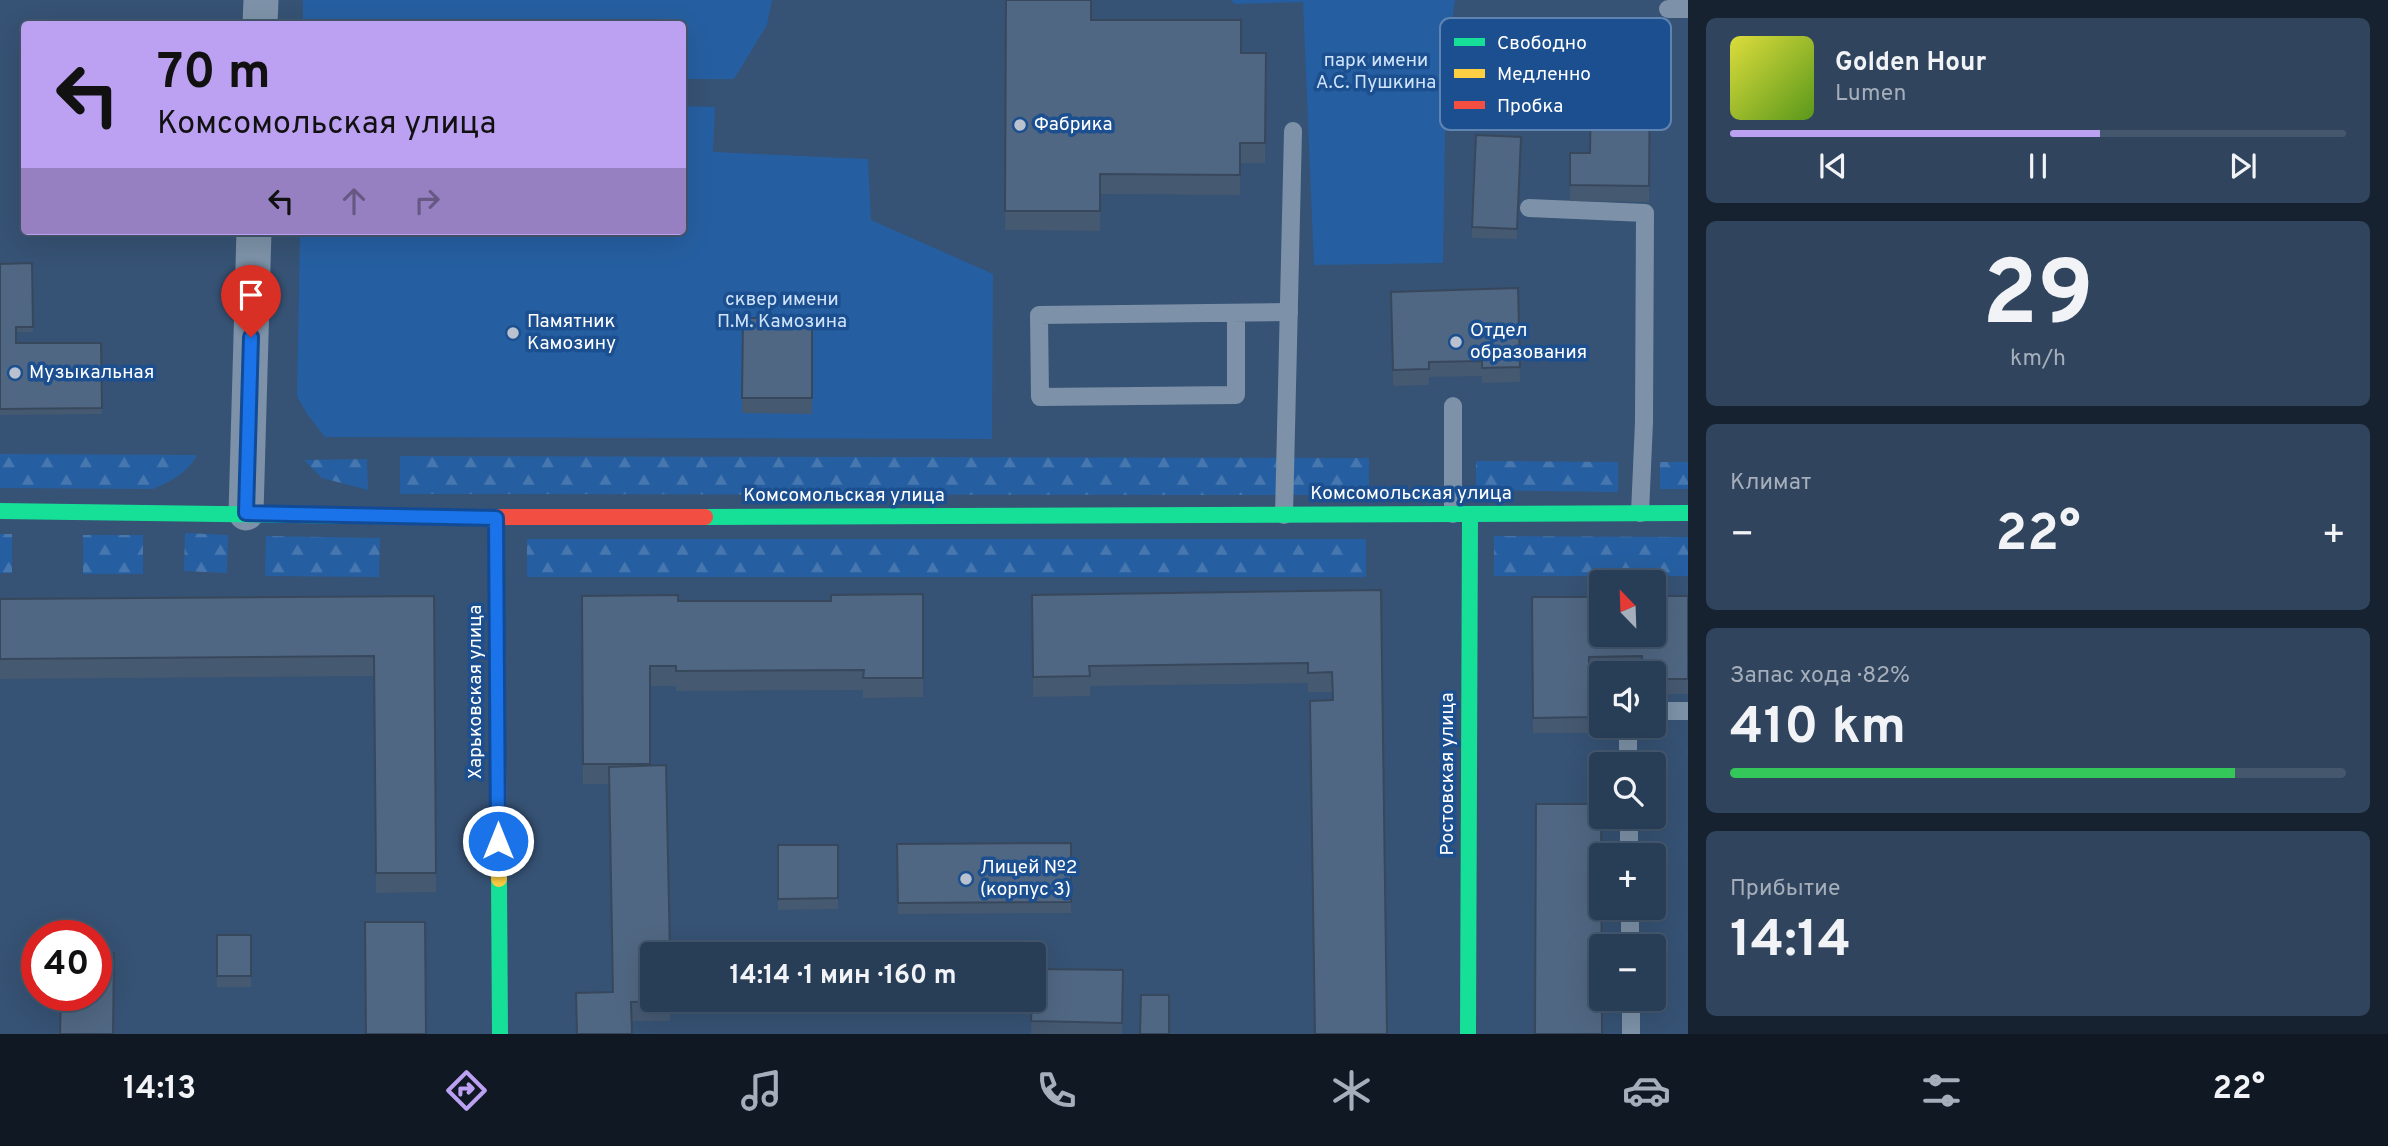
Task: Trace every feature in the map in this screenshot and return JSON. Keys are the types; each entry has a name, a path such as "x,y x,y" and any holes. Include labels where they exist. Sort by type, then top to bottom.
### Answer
{"street":[{"path":"260,21 261,0"},
{"path":"246,513 254,235"},
{"name":"Комсомольская улица","path":"0,511 496,518 1688,513"},
{"name":"Ростовская улица","path":"1461,514 1468,1034"},
{"name":"Харьковская улица","path":"496,518 500,1034"}],"lane":[{"path":"1668,9 1688,9"},
{"path":"1284,516 1293,131"},
{"path":"1530,208 1645,213 1644,422 1640,513"},
{"path":"1236,313 1236,395 1040,397 1039,315 1289,312"},
{"path":"1452,406 1461,514"},
{"path":"1666,711 1688,711"},
{"path":"1630,1011 1631,1034"}],"green space":[{"path":"303,0 772,0 767,25 734,79 686,79 686,21 303,21"},
{"name":"парк имени А.С. Пушкина","path":"1231,0 1455,0 1453,18 1440,18 1440,130 1445,130 1443,263 1314,265 1303,2 1235,4"},
{"name":"сквер имени П.М. Камозина","path":"686,106 715,107 713,152 868,159 871,220 993,274 992,439 325,437 297,396 300,235 686,235"},
{"path":"0,454 197,455 178,476 153,489 0,488"},
{"path":"400,456 1369,458 1369,495 400,494"},
{"path":"367,459 368,490 322,478 304,460"},
{"path":"1476,461 1618,462 1618,492 1476,490"},
{"path":"1660,462 1688,462 1688,489 1660,489"},
{"path":"185,533 228,535 227,573 184,571"},
{"path":"0,534 12,534 12,573 0,573"},
{"path":"83,535 143,535 143,574 83,574"},
{"path":"266,536 380,538 379,577 265,576"},
{"path":"1494,536 1688,537 1688,576 1666,576 1666,570 1589,570 1589,576 1494,576"},
{"path":"527,539 1366,539 1366,577 527,577"}],"building":[{"path":"1006,0 1091,0 1091,20 1241,20 1241,53 1266,53 1265,143 1240,143 1240,175 1100,174 1100,211 1005,211"},
{"path":"1590,130 1649,130 1649,186 1570,185 1570,153 1590,153"},
{"path":"1476,135 1521,137 1517,229 1472,227"},
{"path":"32,263 33,327 16,327 16,343 101,343 102,408 0,409 0,264"},
{"name":"Отдел образования","path":"1518,288 1520,367 1482,368 1482,361 1429,362 1429,369 1393,370 1391,292"},
{"path":"743,318 812,318 812,398 742,398"},
{"path":"1381,590 1387,1034 1315,1034 1310,701 1333,700 1332,672 1308,673 1308,663 1089,666 1090,676 1033,677 1032,595"},
{"path":"923,594 923,678 863,678 864,670 676,671 676,666 650,666 650,764 583,764 582,596 678,595 678,601 831,601 831,595"},
{"path":"434,596 436,873 376,873 374,656 0,659 0,599"},
{"path":"1666,596 1688,596 1688,679 1666,679 1666,661 1642,661 1642,656 1589,657 1589,717 1533,718 1532,597 1589,597 1589,648 1666,648"},
{"path":"666,765 670,942 640,942 640,1002 631,1002 632,1034 577,1034 576,993 613,992 609,767"},
{"path":"1536,804 1589,804 1589,829 1601,829 1601,843 1589,843 1589,920 1602,920 1602,934 1589,934 1589,1011 1602,1011 1602,1034 1535,1034"},
{"path":"1071,843 1071,902 898,903 897,844"},
{"path":"778,845 838,845 838,898 778,899"},
{"path":"365,922 425,922 426,1034 366,1034"},
{"path":"217,935 251,935 251,976 217,976"},
{"path":"114,953 113,1034 60,1034 61,1011 112,1011"},
{"path":"1046,969 1123,970 1122,1023 1031,1021 1031,1012 1046,1012"},
{"path":"1141,995 1169,995 1169,1034 1140,1034"}],"traffic: fast":[{"path":"0,511 447,517"},
{"path":"705,517 1688,513"},
{"path":"1468,1034 1470,514"},
{"path":"499,879 500,1034"}],"traffic: slow":[{"path":"496,518 499,879"}],"traffic: jam":[{"path":"447,517 705,517"}],"place":[{"name":"Фабрика","path":"1020,125"},
{"name":"Памятник Камозину","path":"513,333"},
{"name":"Отдел образования","path":"1456,342"},
{"name":"Музыкальная","path":"15,373"},
{"name":"Лицей №2 (корпус 3)","path":"966,879"}],"route":[{"path":"251,337 246,513 496,518 498,841"}]}
